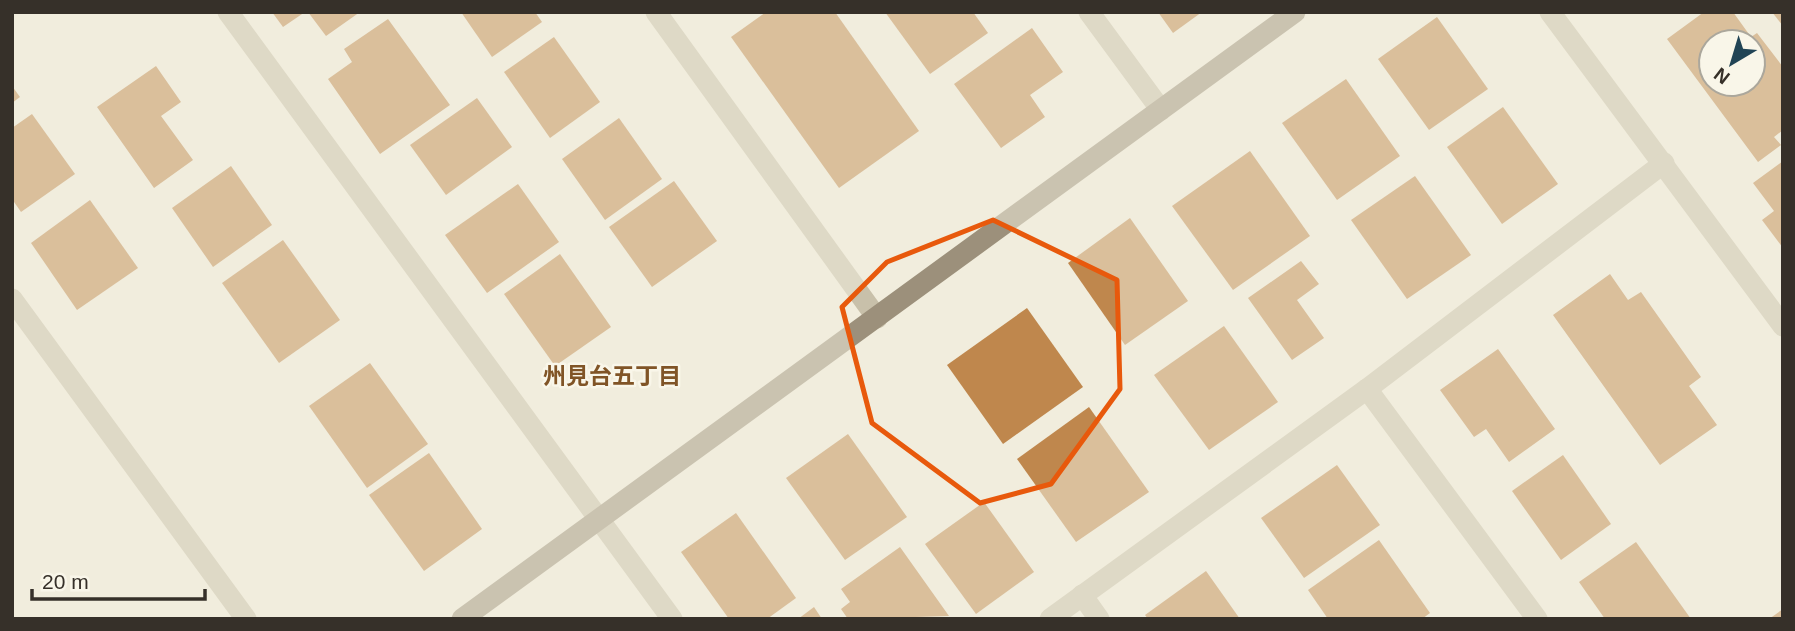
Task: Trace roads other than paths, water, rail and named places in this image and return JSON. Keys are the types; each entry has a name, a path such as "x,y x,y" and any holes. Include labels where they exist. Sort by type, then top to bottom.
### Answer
{"street":[{"path":"228,12 672,619"},
{"path":"656,12 877,318"},
{"path":"1088,12 1161,110"},
{"path":"462,619 1295,12"},
{"path":"1550,12 1783,326"},
{"path":"1050,619 1367,389 1664,163"},
{"path":"12,299 246,619"},
{"path":"1367,389 1537,619"},
{"path":"1082,595 1100,619"}],"district":[{"name":"州見台五丁目","path":"612,376"}]}
